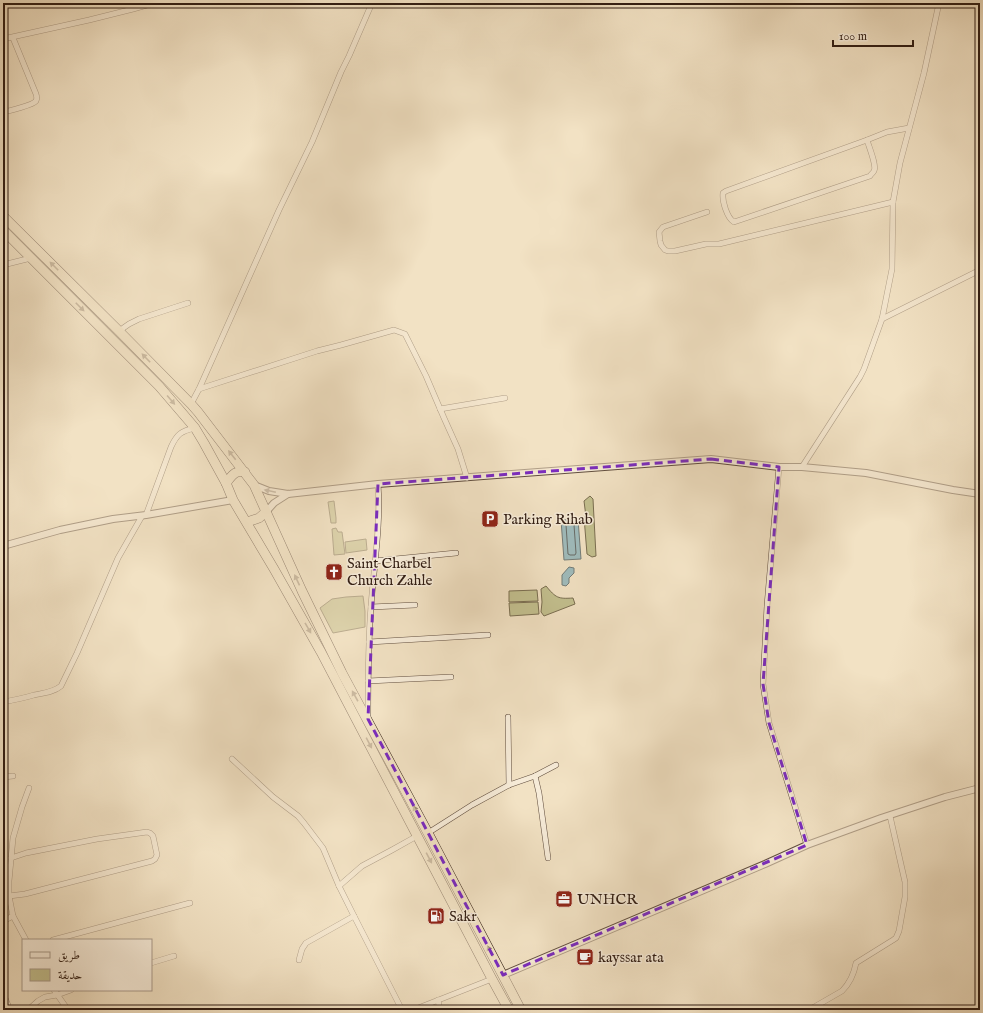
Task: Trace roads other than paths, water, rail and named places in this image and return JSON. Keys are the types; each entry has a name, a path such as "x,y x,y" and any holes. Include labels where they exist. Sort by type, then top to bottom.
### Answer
{"highway":[{"path":"3,216 191,404 254,485 302,591 332,652 521,1010"},
{"path":"3,230 159,386 195,428 226,483 233,500 321,652 492,979 510,1010"},
{"path":"226,483 234,473 240,471 244,472"},
{"path":"247,522 259,518 266,512"}],"main road":[{"path":"3,996 9,1010"}],"street":[{"path":"3,39 89,20 154,3"},
{"path":"191,404 312,142 372,3"},
{"path":"802,467 860,377 882,319 892,269 893,202 900,163 924,73 939,3"},
{"path":"3,112 31,104 35,102 37,98 13,38"},
{"path":"867,140 875,164 874,172 870,176 734,222 730,219 723,199 723,193 726,191 887,132 909,128"},
{"path":"707,212 663,227 660,230 659,236 661,245 665,250 671,252 706,244 719,244 893,202"},
{"path":"3,265 31,258"},
{"path":"882,319 980,270"},
{"path":"119,331 133,321 188,304"},
{"path":"199,389 317,351 394,330 405,334 426,376 458,449 467,478"},
{"path":"440,409 505,398"},
{"path":"3,702 46,693 61,686 118,558 144,516 171,447 176,438 186,430 195,428"},
{"path":"254,485 269,491 288,494 378,484 711,460 779,467 802,467 866,473 946,489 980,494"},
{"path":"779,467 767,606 763,684 764,700 769,723 807,845"},
{"path":"368,719 369,642 379,526 378,484"},
{"path":"266,512 274,503 288,494"},
{"path":"3,546 87,524 113,519 144,516 233,500"},
{"path":"375,561 456,553"},
{"path":"371,607 415,604"},
{"path":"369,642 488,636"},
{"path":"368,681 451,677"},
{"path":"508,717 509,785"},
{"path":"232,759 273,797 298,816 323,848 339,886 402,1010"},
{"path":"428,833 472,805 509,785 535,776 556,765"},
{"path":"3,777 13,776"},
{"path":"535,776 539,793 548,858"},
{"path":"25,939 13,916 9,896 13,838 29,788"},
{"path":"503,975 807,845 945,797 980,788"},
{"path":"809,1010 842,990 853,975 856,963 893,940 898,934 905,897 905,882 890,816"},
{"path":"9,896 25,894 152,861 157,855 153,836 147,832 26,853 11,858"},
{"path":"339,886 362,866 417,836"},
{"path":"57,939 190,903"},
{"path":"3,921 13,916"},
{"path":"299,960 302,949 306,943 354,916"},
{"path":"152,963 174,956"},
{"path":"413,1010 492,979"},
{"path":"28,1010 38,1000 56,992 68,1010"},
{"path":"438,1000 440,1010"}],"water":[{"path":"578,519 581,559 564,560 561,520"},
{"path":"569,567 574,568 574,573 569,578 569,583 566,586 562,585 562,575"}],"place":[{"name":"Parking Rihab","path":"490,519"},
{"name":"Saint Charbel Church Zahle","path":"334,572"},
{"name":"UNHCR","path":"564,899"},
{"name":"Sakr","path":"436,916"},
{"name":"kayssar ata","path":"585,957"}]}
